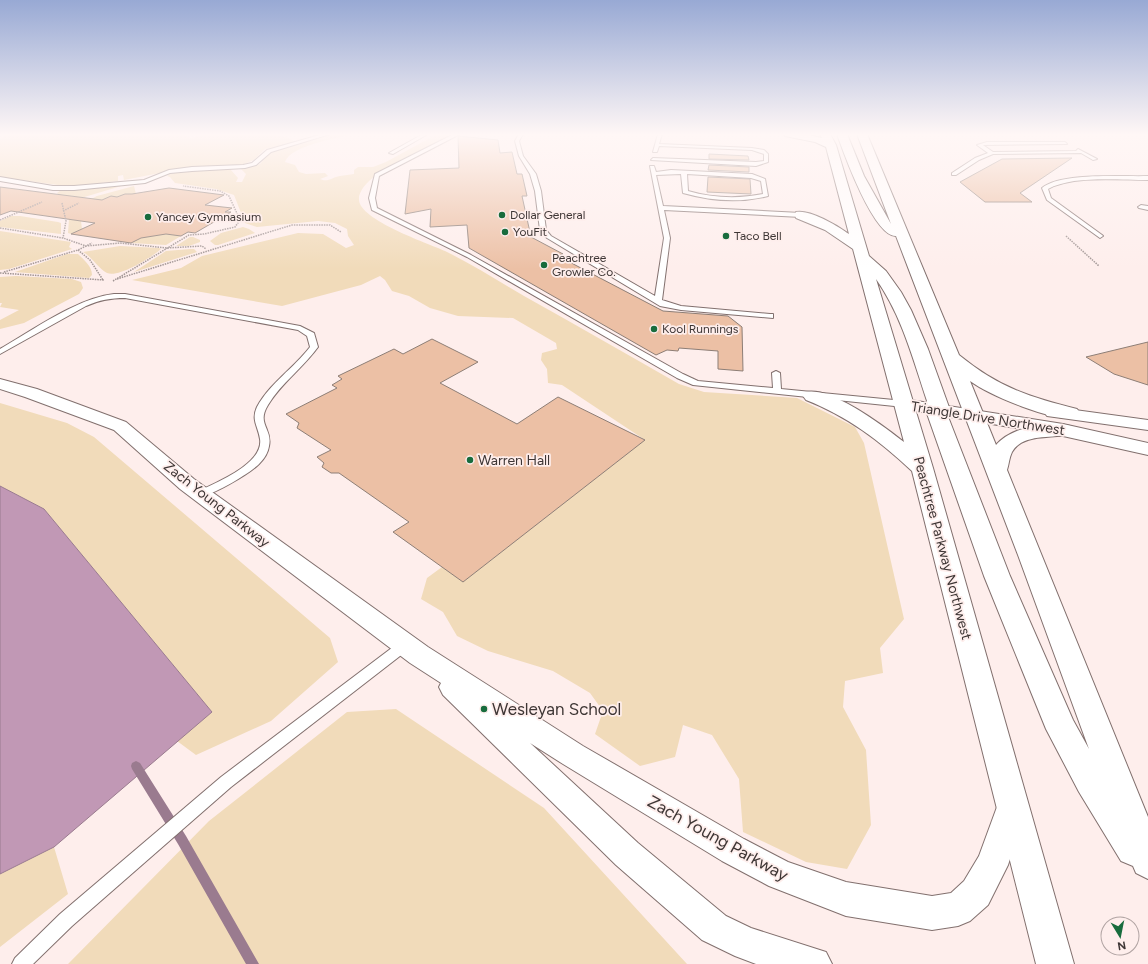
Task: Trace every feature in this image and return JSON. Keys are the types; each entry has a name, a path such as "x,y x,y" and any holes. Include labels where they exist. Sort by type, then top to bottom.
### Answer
{"highway":[{"name":"Peachtree Parkway Northwest","path":"835,179 838,208 861,251 922,468 1055,964"},
{"path":"860,179 886,226 906,241"},
{"path":"880,179 1030,555 1148,861"},
{"path":"801,215 838,208"},
{"path":"801,215 830,227 861,251 887,283 906,314 937,407 997,576 1061,729 1090,781 1148,872"},
{"path":"951,357 965,369 999,391 1041,406 1066,421"},
{"path":"813,396 846,410 882,433 922,468"},
{"path":"996,471 1003,450 1010,442 1066,421"}],"street":[{"name":"Zach Young Parkway","path":"0,384 31,393 120,426 201,494 412,650 573,755 733,850 780,875 846,899 932,913 958,909 976,893 992,866 1012,806"},
{"name":"Triangle Drive Northwest","path":"904,404 1066,421 1148,425"},
{"name":"Triangle Drive Northwest","path":"1066,421 1148,449"},
{"name":"Zach Young Parkway","path":"412,650 627,854 714,928 748,944 814,964"}],"lane":[{"path":"0,180 53,188 74,188 145,181 150,179"},
{"path":"376,179 372,198 374,209 469,256 680,376 696,383 904,404"},
{"path":"534,179 538,191 543,230 549,237 663,304 681,308 770,316"},
{"path":"655,179 667,238 658,301"},
{"path":"684,179 685,192 696,196 747,199 758,198 766,195 763,180 760,179"},
{"path":"1080,179 1056,182 1045,188 1049,200 1100,236"},
{"path":"758,198 762,212"},
{"path":"1141,207 1148,208"},
{"path":"662,208 801,215"},
{"path":"0,352 83,304 114,295 300,328 311,335 314,348 306,359 272,392 258,416 266,443 260,459 239,475 201,494"},
{"path":"776,373 777,391"},
{"path":"21,964 66,920 226,782 412,650"}],"path":[{"path":"145,181 220,191 229,196 240,220 235,227 204,234 189,235 112,281 207,250 292,225 330,225 342,232"},
{"path":"53,188 55,196 62,202 66,221 64,238"},
{"path":"0,220 55,196"},
{"path":"0,228 64,238 86,246 120,243 167,248 202,246 207,250"},
{"path":"1066,236 1099,266"},
{"path":"1,273 65,252 78,250 92,243"},
{"path":"78,250 90,260 104,280 103,298"},
{"path":"1,273 104,280"}],"shaded area":[{"path":"14,179 118,179 118,181 65,186"},
{"path":"172,179 238,179 236,182 242,182 244,179 373,179 362,191 359,200 362,208 370,215 382,223 410,237 465,261 679,384 704,392 797,398 855,427 864,443 904,619 880,648 883,673 845,681 843,707 866,750 871,825 847,869 806,862 743,832 739,779 712,735 683,725 675,757 640,766 595,734 603,711 590,693 553,671 488,651 457,636 443,612 421,599 427,578 442,567 463,582 645,440 562,385 548,383 547,369 541,360 542,353 557,349 556,343 513,318 458,316 430,308 409,296 392,291 385,280 380,276 361,285 282,306 132,280 181,268 202,256 298,233 323,234 346,248 354,245 348,236 347,229 335,223 318,221 257,227 245,223 234,195 216,189 175,183"},
{"path":"128,184 65,202 57,193 61,190"},
{"path":"134,186 136,194 125,194 117,197 111,196 71,214 72,209 97,196"},
{"path":"11,216 20,216 61,223 61,234 0,227 0,221"},
{"path":"69,219 81,221 82,229 71,234 68,233"},
{"path":"243,227 255,233 218,245 215,245 210,241 221,233"},
{"path":"0,231 71,242 69,247 72,249 9,269 0,270"},
{"path":"166,234 181,236 166,245 131,243 141,238"},
{"path":"190,237 200,240 200,242 189,246 176,246"},
{"path":"120,246 161,249 135,266 112,274 104,271 83,252"},
{"path":"194,249 197,252 134,272 166,251"},
{"path":"67,254 78,254 89,266 92,275 89,278 15,272"},
{"path":"16,276 72,279 81,282 83,288 79,294 24,323 0,329 0,320 19,310 0,307 2,303 0,303 0,277"},
{"path":"0,403 67,423 94,437 330,638 338,662 271,721 196,755 177,741 212,712 44,509 0,486"},
{"path":"0,486 44,509 212,712 54,847 0,874"},
{"path":"396,709 544,808 687,964 68,964 209,821 347,712"},
{"path":"54,847 68,894 0,947 0,874"}],"building":[{"path":"409,179 523,179 527,196 522,196 531,237 563,254 558,256 663,311 728,316 742,327 743,371 718,369 718,351 679,348 678,351 667,350 656,355 469,248 467,225 430,227 431,209 405,214"},
{"path":"708,179 750,179 751,194 707,192"},
{"path":"966,179 1041,179 1020,193 1032,202 985,202 960,182"},
{"name":"Yancey Gymnasium","path":"0,187 102,200 111,196 117,197 125,194 169,188 224,195 205,205 232,208 225,212 231,212 195,233 188,232 181,236 166,234 141,238 131,243 71,234 95,223 11,211 0,215"},
{"name":"Warren Hall","path":"432,339 478,362 440,383 517,424 558,397 645,440 463,582 393,532 409,522 339,473 331,473 322,467 324,463 317,457 331,450 297,428 299,423 286,414 337,388 332,385 342,379 338,376 394,349 403,354"},
{"path":"1148,342 1148,385 1114,374 1086,357"}],"waterway":[{"path":"136,766 182,840 253,964"}],"place":[{"name":"Dollar General","path":"502,215"},
{"name":"Yancey Gymnasium","path":"148,217"},
{"name":"YouFit","path":"505,232"},
{"name":"Taco Bell","path":"726,236"},
{"name":"Peachtree Growler Co.","path":"544,265"},
{"name":"Kool Runnings","path":"654,329"},
{"name":"Warren Hall","path":"470,460"},
{"name":"Wesleyan School","path":"484,709"}]}
